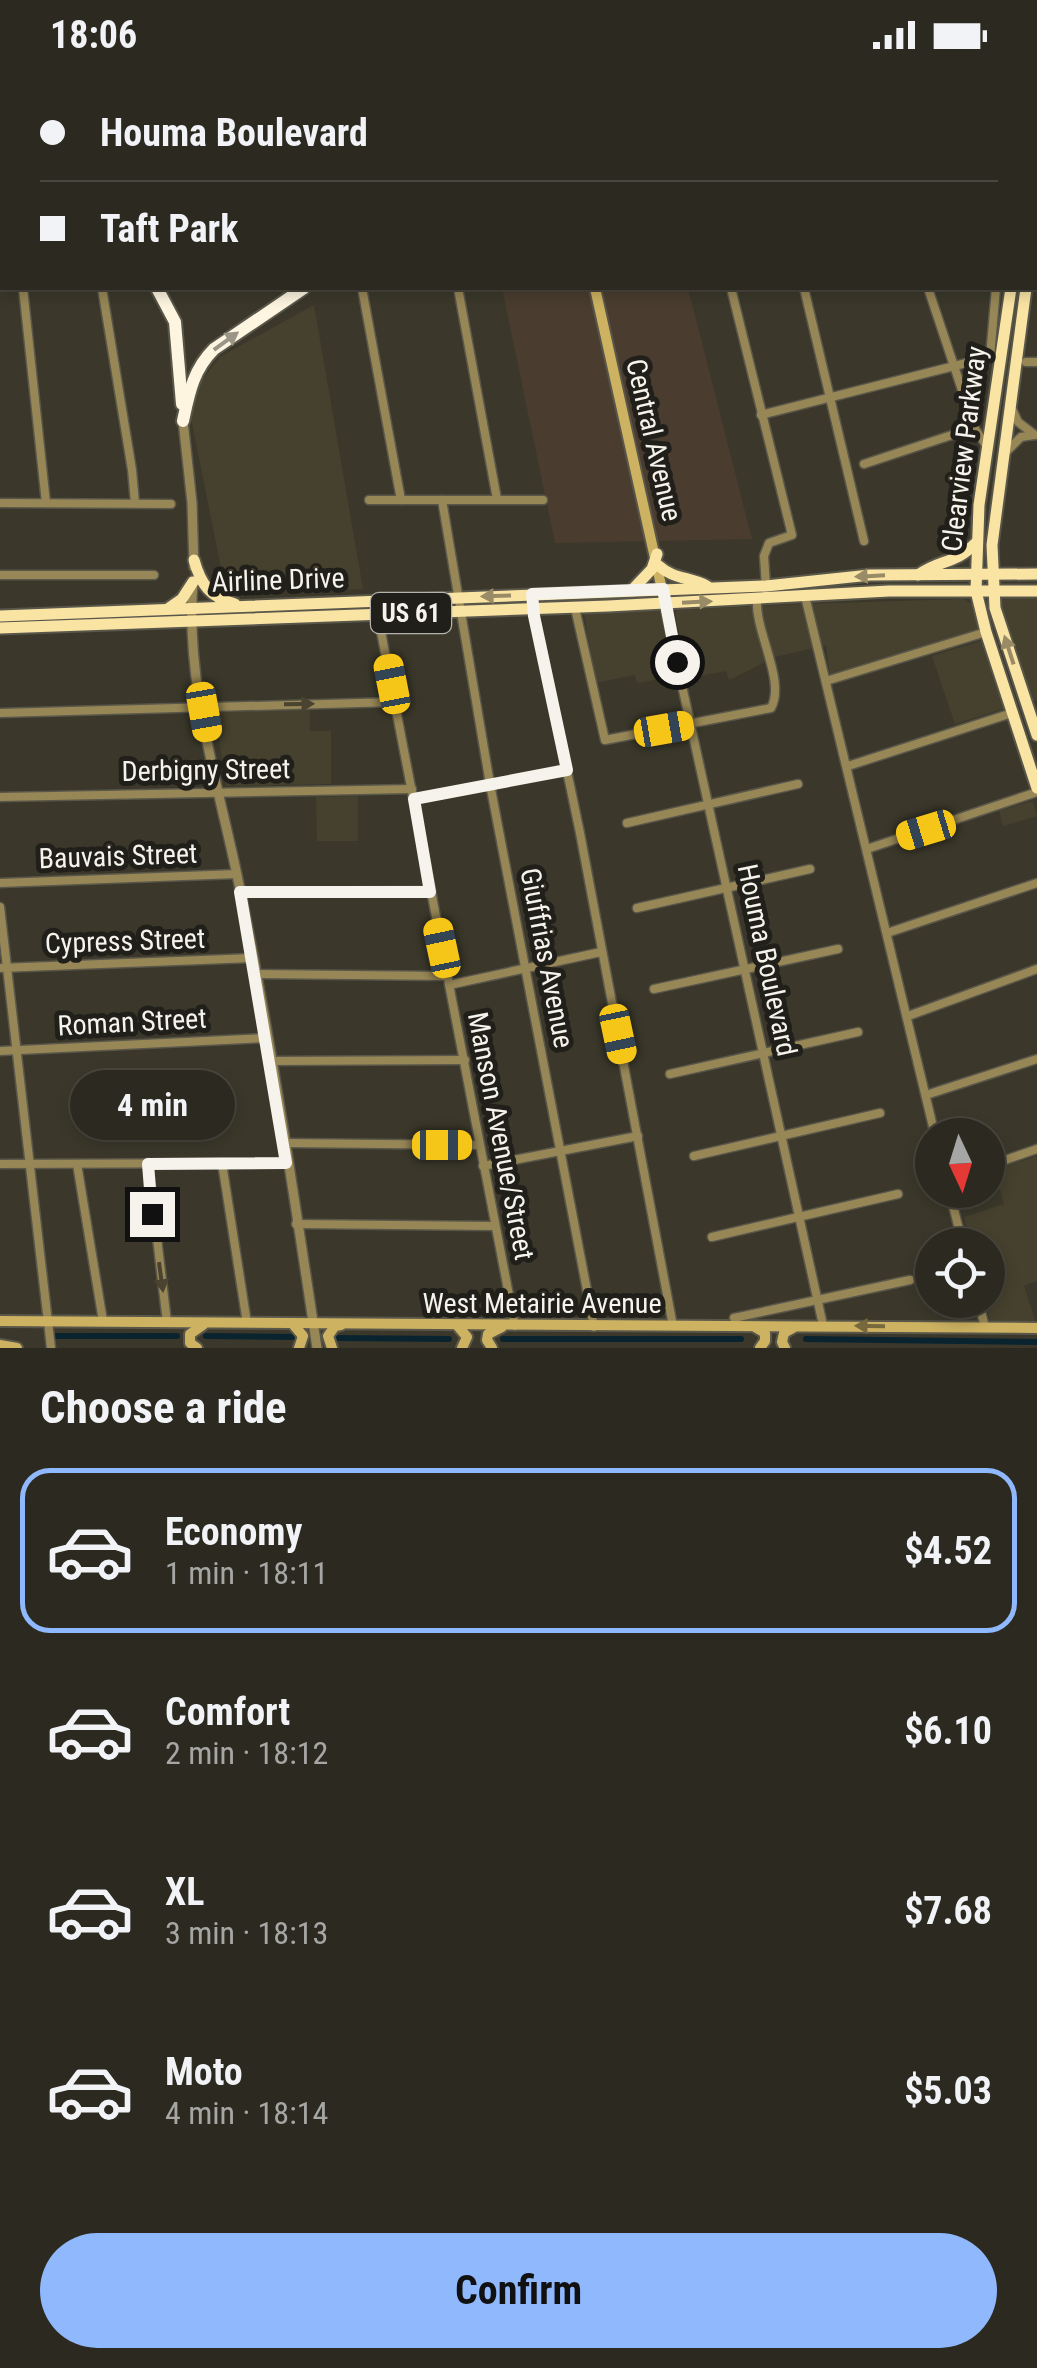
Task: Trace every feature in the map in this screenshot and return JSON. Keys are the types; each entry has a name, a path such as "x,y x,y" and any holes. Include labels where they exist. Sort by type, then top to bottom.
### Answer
{"highway":[{"path":"159,290 174,322 183,421"},
{"path":"183,421 194,375 203,360 301,290"},
{"name":"Clearview Parkway","path":"1011,290 986,445 976,592 1037,790"},
{"name":"Clearview Parkway","path":"1026,290 991,574 992,591 1032,706 1037,736"},
{"path":"918,575 931,566 958,559 977,542"},
{"path":"194,560 199,578 212,594 244,607"},
{"path":"632,590 658,560 669,575 690,578 710,588"},
{"name":"Airline Drive","path":"0,628 191,614 461,604 532,594 766,586 870,575 1037,574"},
{"path":"800,596 811,590 816,581"},
{"path":"165,609 182,599 193,582"},
{"name":"Airline Drive","path":"461,604 532,609 800,596 1037,591"},
{"name":"Airline Drive","path":"0,616 165,609 191,614 244,607 376,608"}],"main road":[{"name":"Central Avenue","path":"595,290 658,560 664,604"},
{"name":"West Metairie Avenue","path":"0,1321 1037,1328"},
{"path":"292,1322 302,1336 299,1348"},
{"path":"197,1348 190,1343 190,1334 196,1327 209,1323"},
{"path":"332,1348 328,1336 335,1326 347,1323"},
{"path":"457,1325 467,1337 462,1348"},
{"path":"492,1348 486,1340 488,1334 511,1326"},
{"path":"746,1326 765,1334 766,1341 760,1348"},
{"path":"785,1348 784,1333 803,1326"},
{"path":"0,1345 17,1348"}],"street":[{"path":"22,290 46,503"},
{"path":"102,290 135,503"},
{"path":"362,290 402,500"},
{"path":"458,290 498,499"},
{"path":"731,290 792,535 770,543 764,556 766,586"},
{"path":"804,290 864,541"},
{"path":"929,290 975,429 986,445"},
{"path":"762,415 990,356 996,290"},
{"path":"1026,362 1037,362"},
{"path":"1010,401 1018,422 1036,434"},
{"path":"183,421 192,502 191,614 203,706 255,974 317,1348"},
{"path":"864,464 975,429"},
{"path":"1003,456 1021,438 1036,434"},
{"path":"368,500 544,500"},
{"name":"Giuffrias Avenue","path":"442,500 490,784 594,1326"},
{"path":"0,503 171,504"},
{"path":"0,575 154,575"},
{"path":"532,594 673,1326"},
{"path":"800,596 848,766 932,1118"},
{"path":"575,608 604,740 771,708 775,700 758,600"},
{"name":"Houma Boulevard","path":"664,604 823,1326"},
{"name":"Manson Avenue/Street","path":"376,608 511,1326"},
{"path":"826,681 986,632"},
{"path":"0,713 395,702"},
{"path":"848,766 1012,713"},
{"path":"414,799 567,770"},
{"path":"627,823 798,784"},
{"name":"Derbigny Street","path":"0,797 412,789"},
{"path":"867,849 984,812 1037,790"},
{"path":"636,908 810,868"},
{"name":"Bauvais Street","path":"0,883 237,874"},
{"path":"887,933 1037,883"},
{"path":"240,892 430,892"},
{"path":"0,907 3,968 51,1348"},
{"path":"654,990 838,949"},
{"path":"255,974 448,980 602,952"},
{"name":"Cypress Street","path":"3,968 252,958"},
{"path":"908,1016 1037,968"},
{"path":"670,1074 858,1032"},
{"name":"Roman Street","path":"0,1051 266,1038"},
{"path":"270,1061 464,1060"},
{"path":"926,1095 1037,1060"},
{"path":"694,1156 880,1113"},
{"path":"483,1166 638,1136"},
{"path":"284,1143 479,1145"},
{"path":"1005,1160 1037,1149"},
{"path":"222,1163 247,1323"},
{"path":"0,1164 286,1163"},
{"path":"77,1164 103,1321"},
{"path":"148,1164 167,1322"},
{"path":"712,1237 898,1194"},
{"path":"296,1224 494,1226"},
{"path":"734,1318 910,1280"},
{"path":"982,1318 984,1327"}],"shaded area":[{"path":"502,290 689,290 752,539 555,543"},
{"path":"314,305 363,589 226,593 191,418 193,403 202,380 220,357"},
{"path":"1037,596 1037,700 1032,702 999,603 1005,597"},
{"path":"964,599 972,604 980,631 830,677 826,645 775,657 729,680 726,671 689,678 675,614 678,610"},
{"path":"662,610 678,676 637,683 635,675 595,683 584,612"},
{"path":"981,641 1003,709 955,724 932,656"},
{"path":"310,709 310,731 331,731 331,784 226,786 215,712"},
{"path":"358,796 358,841 317,841 316,797"},
{"path":"1033,801 1037,816 1003,826 999,811"},
{"path":"1037,1156 1037,1281 1024,1286 1036,1323 990,1321 989,1318 1005,1318 1005,1228 967,1228 964,1217 1005,1208 1005,1166"}],"waterway":[{"path":"57,1336 177,1336"},
{"path":"206,1336 296,1337"},
{"path":"335,1338 449,1339"},
{"path":"503,1339 741,1339"},
{"path":"806,1339 1037,1342"}],"route":[{"path":"152,1214 148,1164 286,1163 240,892 430,892 414,799 567,770 532,594 663,589 677,662"}]}
